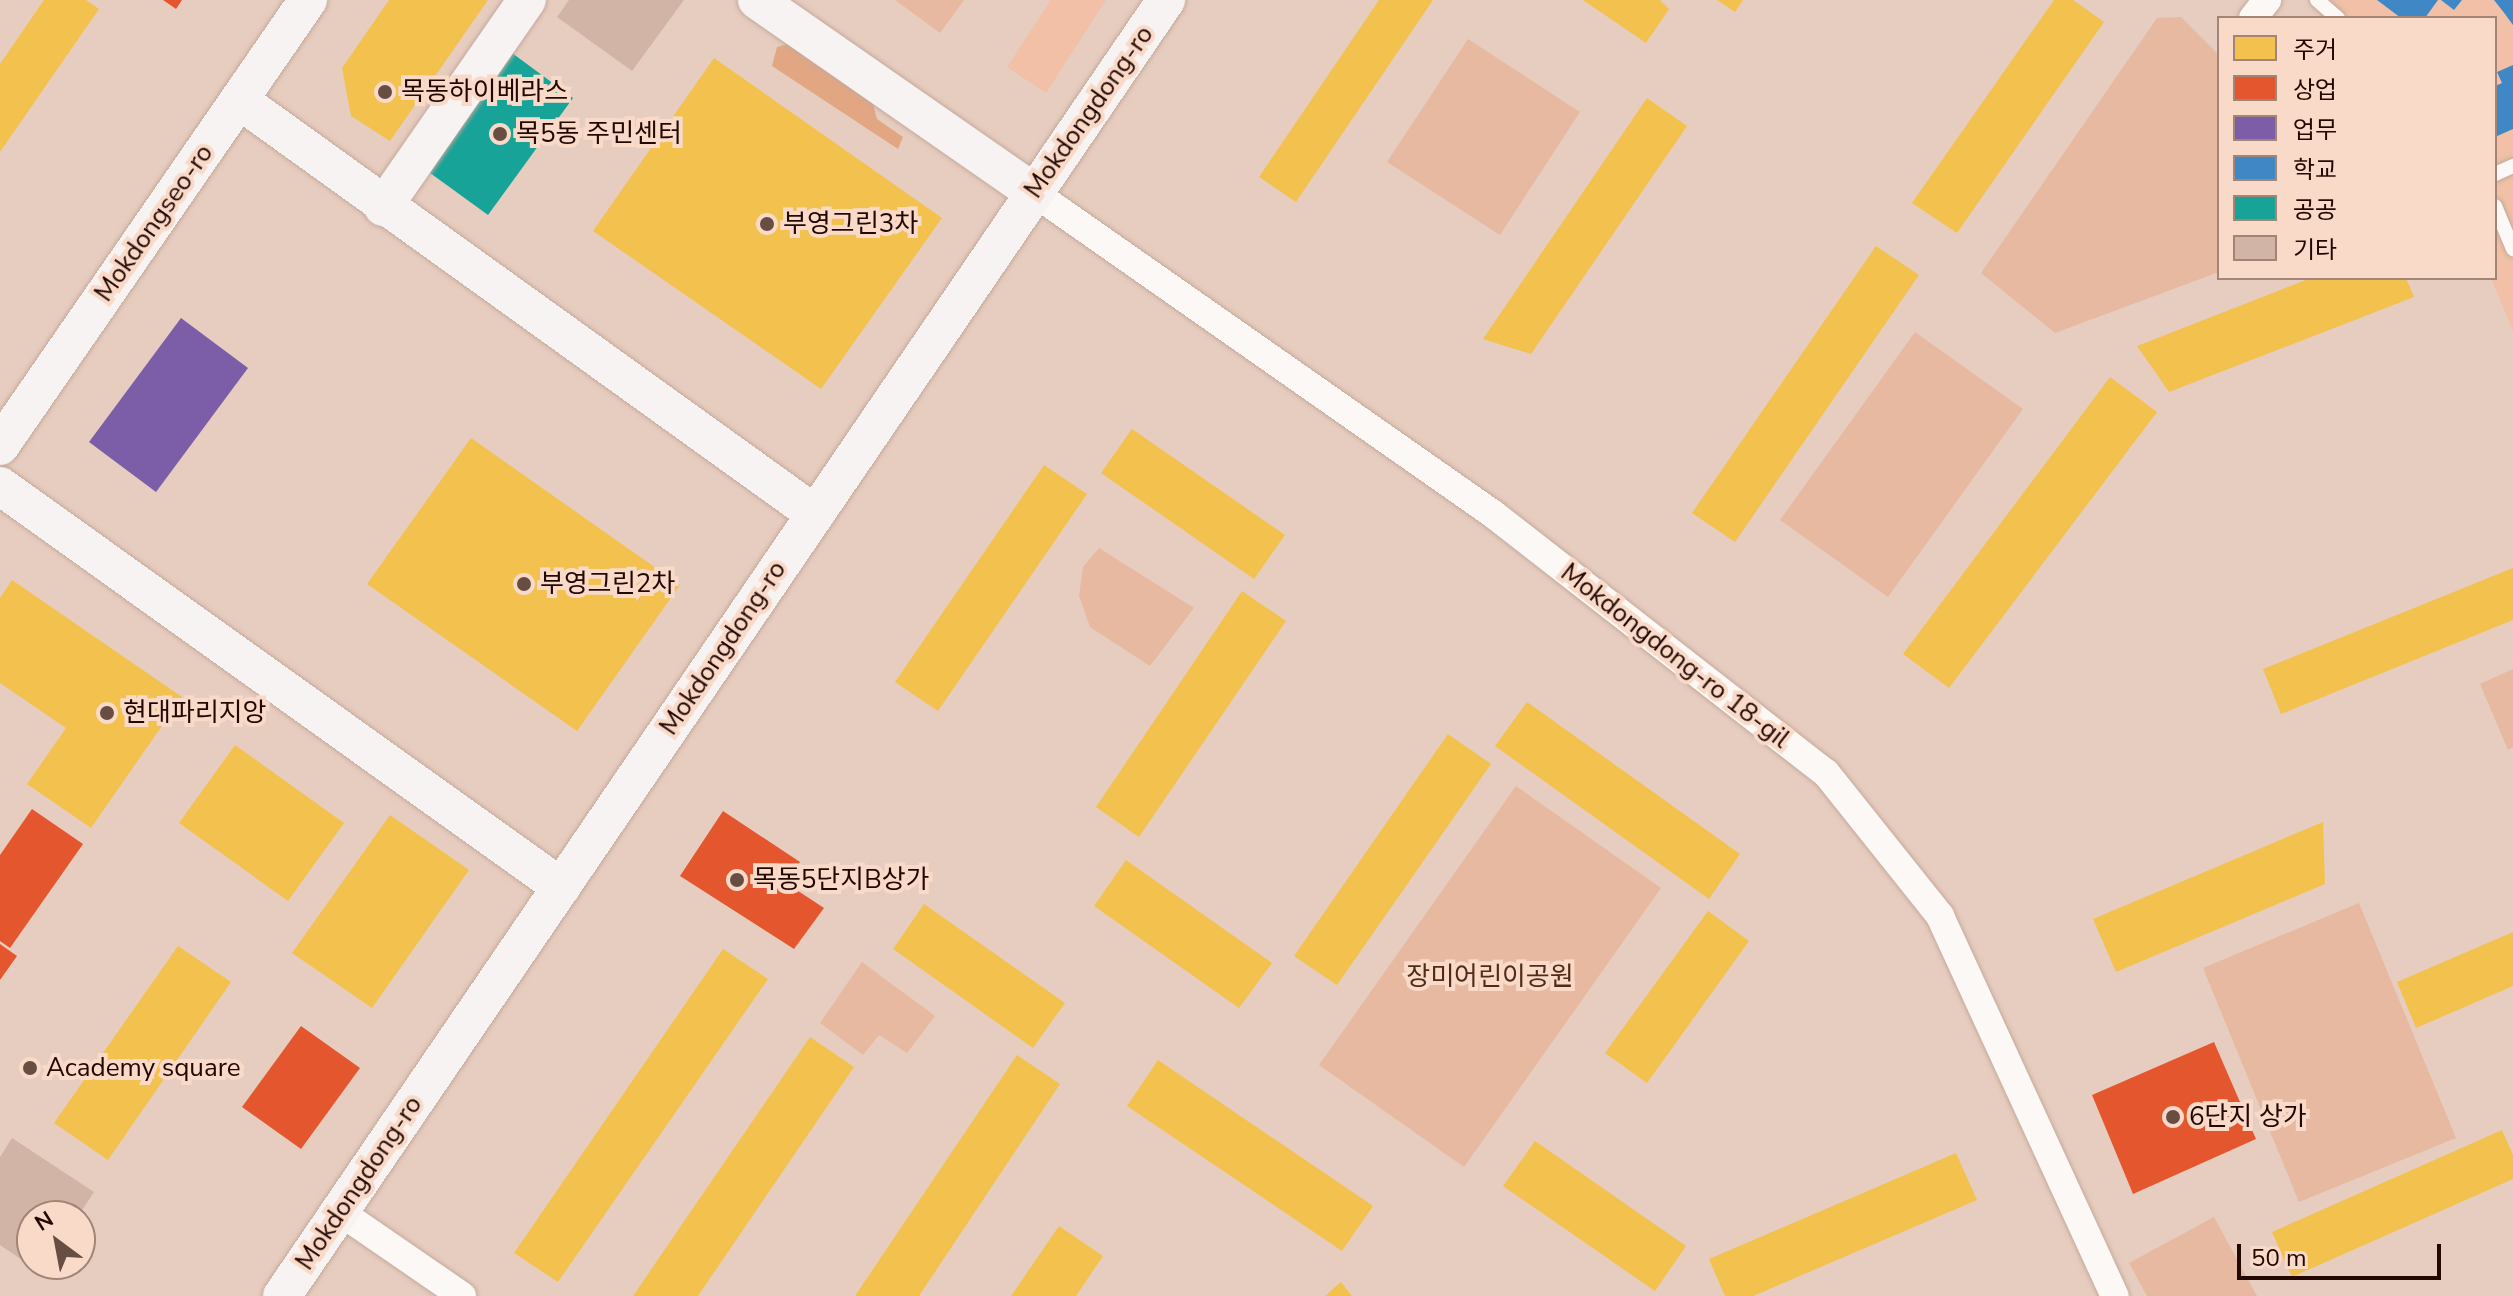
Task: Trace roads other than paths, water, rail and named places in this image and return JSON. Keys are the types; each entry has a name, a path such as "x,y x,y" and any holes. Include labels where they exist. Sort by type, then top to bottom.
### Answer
{"main road":[{"name":"Mokdongseo-ro","path":"0,446 308,0"},
{"path":"383,207 527,0"},
{"path":"757,0 1033,192"},
{"name":"Mokdongdong-ro","path":"282,1296 1166,0"},
{"path":"239,100 383,207 815,514"},
{"path":"0,486 561,887"}],"street":[{"path":"2255,16 2267,0"},
{"name":"Mokdongdong-ro 18-gil","path":"1033,192 1493,514 1826,773 1940,916 2115,1296"},
{"path":"340,1212 462,1296"}],"lane":[{"path":"2317,0 2336,16"},
{"path":"2497,211 2513,249"}],"place":[{"name":"목동하이베라스","path":"385,92"},
{"name":"목5동 주민센터","path":"500,134"},
{"name":"부영그린3차","path":"767,224"},
{"name":"부영그린2차","path":"524,584"},
{"name":"현대파리지앙","path":"107,713"},
{"name":"목동5단지B상가","path":"737,880"},
{"name":"Academy square","path":"30,1068"},
{"name":"6단지 상가","path":"2173,1117"}],"park label":[{"name":"장미어린이공원","path":"1490,977"}]}
